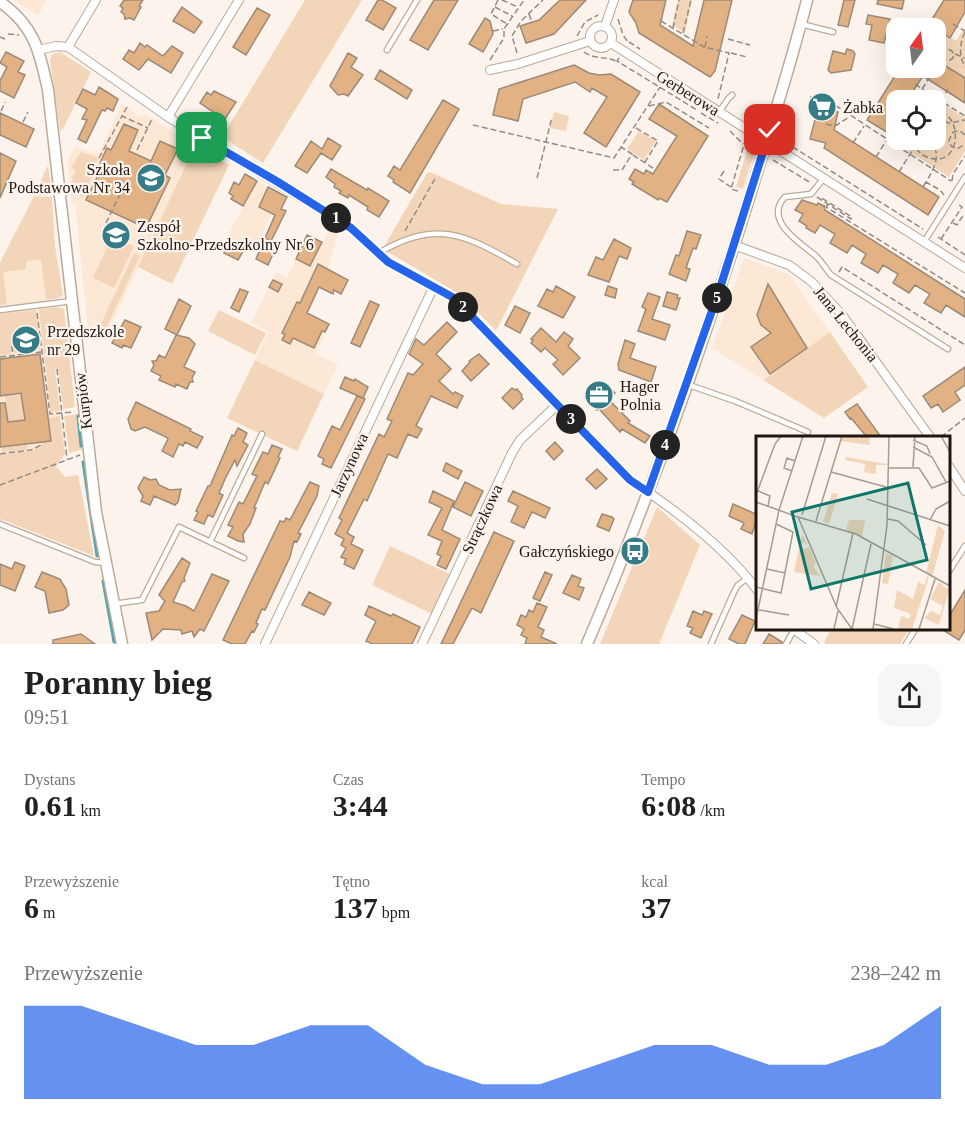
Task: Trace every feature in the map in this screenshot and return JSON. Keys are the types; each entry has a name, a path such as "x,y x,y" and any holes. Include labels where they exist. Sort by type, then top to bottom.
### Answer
{"street":[{"path":"68,47 96,0"},
{"path":"168,117 239,0"},
{"path":"605,26 614,0"},
{"path":"586,644 648,492 735,245 807,0"},
{"name":"Kurpiów","path":"0,2 14,12 33,36 48,90 96,512 122,644"},
{"path":"605,26 612,33 610,44 600,48 594,46 590,41 593,29 605,26"},
{"path":"490,68 590,41"},
{"name":"Gerberowa","path":"610,44 719,112 751,126 766,142 965,268"},
{"path":"39,51 56,46 68,47 168,117 342,222 388,262 454,298 630,480 664,501 743,571 756,588"},
{"name":"Jana Lechonia","path":"735,245 789,265 812,282 857,335 929,436"},
{"name":"Jarzynowa","path":"265,644 434,286"},
{"name":"Strączkowa","path":"423,644 512,453 520,440 557,405"},
{"path":"950,468 965,491"},
{"path":"793,629 814,644"}],"lane":[{"path":"387,50 417,0"},
{"path":"801,24 833,32"},
{"path":"719,112 732,95"},
{"path":"924,242 965,177"},
{"path":"824,178 811,194 784,197 778,203 776,210 780,221 794,239 819,259 835,278 948,349"},
{"path":"379,253 424,233 439,232 461,236 517,264"},
{"path":"0,310 72,301"},
{"path":"686,384 735,401 808,432"},
{"path":"210,542 262,434"},
{"path":"0,524 95,562 106,563"},
{"path":"114,604 142,600 179,526 244,558"},
{"path":"950,570 965,546"},
{"path":"711,644 734,592 738,585 748,578"},
{"path":"786,644 793,629"},
{"path":"906,644 915,629"}],"path":[{"path":"498,0 491,14 507,24"},
{"path":"502,0 519,7"},
{"path":"493,31 504,28 524,0"},
{"path":"512,36 521,21 543,0"},
{"path":"673,28 679,0"},
{"path":"683,34 691,0"},
{"path":"495,6 513,16"},
{"path":"529,13 532,22"},
{"path":"574,39 585,22 602,13"},
{"path":"661,21 705,47 747,57"},
{"path":"953,24 965,32 961,57 965,68"},
{"path":"490,68 490,60 504,38 504,28"},
{"path":"505,32 512,36 519,56"},
{"path":"8,34 22,34"},
{"path":"705,47 707,36"},
{"path":"0,37 5,39"},
{"path":"728,39 750,45"},
{"path":"717,99 729,53"},
{"path":"953,53 965,58"},
{"path":"915,84 922,89 929,78"},
{"path":"473,125 559,148 614,159 660,87"},
{"path":"810,97 821,99 838,107 886,139"},
{"path":"648,106 662,101 666,102 709,128"},
{"path":"1,111 5,102"},
{"path":"946,105 965,118 957,122 946,122"},
{"path":"99,158 127,107"},
{"path":"724,171 719,179 731,188 757,110"},
{"path":"23,122 28,112"},
{"path":"946,113 957,122 960,131 957,148"},
{"path":"122,116 148,128"},
{"path":"537,178 552,117"},
{"path":"826,124 835,126 850,117"},
{"path":"137,150 152,118"},
{"path":"724,125 744,145"},
{"path":"853,143 864,126"},
{"path":"635,127 658,141 645,162"},
{"path":"957,148 951,146 949,137 954,132 960,131 965,135"},
{"path":"779,139 965,255"},
{"path":"876,157 886,142"},
{"path":"919,150 925,156 937,159 949,155 965,144"},
{"path":"621,147 656,170"},
{"path":"902,150 952,182 953,174 965,156"},
{"path":"899,172 913,150"},
{"path":"923,187 933,170 937,159 937,150"},
{"path":"613,170 622,170 632,154"},
{"path":"773,160 818,187 823,191 820,197"},
{"path":"400,243 436,177"},
{"path":"926,182 943,193 943,200"},
{"path":"106,223 125,184"},
{"path":"821,205 827,205 851,219 852,217 818,195 817,197 827,205 853,224 965,293"},
{"path":"941,239 962,207 957,204"},
{"path":"952,222 957,225 962,217 965,218"},
{"path":"923,229 926,225"},
{"path":"835,278 842,267 965,345"},
{"path":"37,306 50,414 77,411"},
{"path":"12,346 13,356"},
{"path":"0,357 42,352"},
{"path":"0,484 67,459 57,369"},
{"path":"942,436 965,417"},
{"path":"0,454 31,450 41,445"}],"shaded area":[{"path":"14,0 47,0 38,16"},
{"path":"305,0 362,0 263,163 222,137"},
{"path":"678,0 692,0 685,33 672,25"},
{"path":"965,27 965,78 946,66 946,35 956,41"},
{"path":"60,52 91,72 60,131 50,60 52,54"},
{"name":"Zespół Szkolno-Przedszkolny Nr 6","path":"122,104 139,116 146,114 195,146 106,336 88,329 75,204 72,204 67,162 75,147 98,154"},
{"path":"946,106 965,118 965,151 949,177 907,150 946,150"},
{"path":"554,112 569,116 566,131 550,128"},
{"path":"639,131 656,141 644,160 627,149"},
{"path":"751,137 756,148 743,189 736,187"},
{"path":"195,146 229,165 172,284 138,267"},
{"path":"81,152 99,158 94,165 97,167 83,197 73,191 72,178 76,171 71,168"},
{"path":"47,167 51,186 38,187"},
{"path":"430,172 501,204 558,209 496,331 461,295 388,252 385,245 427,173"},
{"path":"257,181 287,197 281,209 275,206 255,251 227,237"},
{"name":"Przedszkole nr 29","path":"34,196 65,454 0,474 0,263"},
{"path":"34,196 52,197 55,246 63,295 46,300 41,260 26,261 26,269 3,272 7,304 0,305 0,263"},
{"path":"331,225 339,229 328,269 303,323 324,334 316,354 338,365 324,394 255,360 268,332 251,323 276,272 287,277 296,259 311,266"},
{"path":"112,236 134,246 114,288 93,278"},
{"path":"134,253 140,256 104,333 98,330"},
{"path":"744,258 789,274 830,332 763,380 712,348"},
{"path":"57,307 64,309 75,407 63,409 58,369 55,369 60,411 51,412 39,309"},
{"path":"36,310 40,349 14,353 11,351 11,354 0,355 0,314"},
{"path":"219,310 266,333 255,355 208,331"},
{"path":"830,332 868,387 824,418 763,380"},
{"path":"255,360 324,394 297,451 227,418"},
{"path":"21,393 25,420 8,424 5,395"},
{"path":"80,414 84,449 69,453 64,416"},
{"path":"60,416 65,454 56,466 65,477 78,475 94,556 0,519 0,455 31,451 42,445 48,418"},
{"path":"27,444 27,450 2,453 1,447"},
{"path":"657,507 700,545 659,644 600,644"},
{"path":"390,546 450,574 432,614 372,585"},
{"path":"831,629 909,629 900,644 826,644 824,642"}],"building":[{"path":"124,0 143,0 134,20 125,19 121,12 123,8 120,6"},
{"path":"378,0 396,8 383,30 366,20"},
{"path":"434,0 458,0 428,50 410,40"},
{"path":"560,0 586,0 554,34 526,43 520,26 539,20"},
{"path":"633,0 666,0 660,25 693,46 704,0 732,0 715,71 710,77 639,33 629,12"},
{"path":"844,0 855,0 848,27 838,25"},
{"path":"878,0 904,0 902,9 877,4"},
{"path":"944,0 965,0 965,12 950,38 946,35 946,18 933,18"},
{"path":"182,7 202,22 194,33 173,21"},
{"path":"257,8 270,15 246,55 233,47"},
{"path":"868,15 886,18 884,43 869,40 872,25 866,24"},
{"path":"485,18 490,21 493,34 483,52 469,44"},
{"path":"140,43 163,56 172,46 183,53 171,73 148,59 139,70 123,59 129,50 134,53"},
{"path":"847,49 855,54 851,70 831,73 828,70 833,51 845,54"},
{"path":"6,52 24,61 18,72 25,75 14,98 0,91 0,81 7,67 0,63"},
{"path":"348,53 357,58 351,67 363,75 348,96 338,95 330,86"},
{"path":"574,65 589,73 611,74 640,92 606,147 584,133 607,97 592,88 590,92 575,82 523,99 518,121 493,115 499,89"},
{"path":"946,66 965,78 965,103 946,90 926,78 946,78"},
{"path":"380,70 412,90 407,99 375,79"},
{"path":"894,78 922,78 914,90 886,90"},
{"path":"99,87 118,99 113,111 107,108 105,111 102,110 86,143 78,139 87,120 82,119 87,109 76,103 83,89 95,95"},
{"path":"886,90 886,132 867,120"},
{"path":"214,91 236,102 225,119 220,119 200,103 207,92 211,95"},
{"path":"443,100 459,109 410,193 388,176 394,166 400,170"},
{"path":"659,104 708,136 667,202 659,198 658,200 632,184 634,182 629,179 635,169 644,174 646,170 653,174 677,136 649,119"},
{"path":"819,104 835,108 834,111 838,112 834,130 939,197 928,215 824,148 826,143 810,139"},
{"path":"0,113 34,129 26,147 0,135"},
{"path":"124,124 138,130 129,151 151,161 160,141 178,149 165,175 170,178 146,228 86,200 103,165 100,163 107,148 111,150"},
{"path":"328,138 341,146 332,160 321,153 307,173 295,166 311,141 322,149"},
{"path":"0,153 16,161 0,198"},
{"path":"331,169 389,201 379,217 349,195 348,198 339,193 341,191 334,187 335,184 326,177"},
{"path":"245,174 257,181 243,206 231,199 233,196 229,193 234,182 239,185"},
{"path":"268,187 287,197 281,209 286,211 271,241 265,238 275,215 259,207"},
{"path":"802,200 824,206 825,210 965,299 965,317 946,305 941,313 924,303 930,294 915,285 909,293 893,283 898,274 883,265 878,273 861,263 866,254 852,245 847,253 830,243 835,234 820,225 815,233 806,228 807,226 799,221 803,214 795,210"},
{"path":"687,231 701,235 696,249 693,248 686,268 690,269 686,281 669,274 676,255 679,256"},
{"path":"307,235 322,242 310,266 296,259"},
{"path":"614,239 631,248 627,259 619,256 609,282 588,275 596,257 603,260"},
{"path":"231,241 245,248 238,260 224,253"},
{"path":"269,241 277,245 268,265 256,259 261,247 266,247"},
{"path":"318,264 348,280 341,294 334,290 333,294 319,287 307,313 329,324 325,332 322,331 314,348 293,338 290,344 282,340 285,334 282,333 297,302 300,303"},
{"path":"273,280 282,284 278,292 269,287"},
{"path":"768,284 807,348 770,374 751,347 771,333 761,325 757,315"},
{"path":"556,286 575,297 563,318 538,306 547,289 553,292"},
{"path":"608,286 617,289 615,298 605,295"},
{"path":"240,289 248,292 239,312 231,308"},
{"path":"667,292 678,295 677,298 680,298 676,310 663,306"},
{"path":"648,293 660,297 652,319 670,325 665,340 638,331 646,309 642,307"},
{"path":"179,299 191,306 177,335 165,329"},
{"path":"370,301 379,305 360,347 351,343"},
{"path":"515,306 530,313 520,333 505,325"},
{"path":"125,320 141,327 131,348 123,345 122,348 112,343"},
{"path":"447,322 457,332 436,354 451,369 439,381 453,394 455,392 463,396 457,408 431,396 416,426 422,429 417,438 408,434 397,458 388,454 367,501 364,499 347,533 354,537 351,544 363,550 354,569 344,564 346,559 341,557 346,548 341,545 344,539 335,534 342,520 339,518 379,434 384,437 392,421 387,419 408,373 413,375 423,364 409,354 416,339 424,345"},
{"path":"541,328 556,342 564,332 573,339 568,346 580,358 563,375 553,364 558,360 545,348 541,352 531,343 533,340 531,339"},
{"path":"176,335 189,338 195,344 184,367 195,372 193,382 190,382 187,389 159,380 161,376 151,371 154,365 152,361 156,361 159,355 165,358"},
{"path":"625,340 635,344 630,358 656,367 651,382 619,370 618,364"},
{"path":"40,354 51,441 0,447 0,403 5,403 8,422 25,420 21,393 0,396 0,359"},
{"path":"479,354 489,364 471,381 462,371 469,361"},
{"path":"965,367 965,385 955,392 960,400 943,412 938,404 931,408 923,396"},
{"path":"345,377 354,381 355,379 368,387 363,398 340,388"},
{"path":"603,381 615,393 608,399 630,421 628,423 650,436 645,443 622,429 620,432 599,409 597,410 585,398"},
{"path":"512,388 517,389 523,399 513,409 502,398"},
{"path":"357,396 365,399 331,468 322,464 324,459 318,456 332,426 340,430"},
{"path":"136,402 203,437 197,448 185,442 183,446 179,444 173,457 162,451 168,439 166,437 145,427 135,431 131,429 128,419"},
{"path":"857,404 880,436 866,436 845,412"},
{"path":"238,428 247,433 243,442 248,445 237,466 235,460 225,479 219,493 223,495 213,517 208,515 204,524 194,520 198,512 196,511 210,486 232,435 234,436"},
{"path":"555,442 563,451 554,460 546,451"},
{"path":"272,445 282,449 278,457 280,458 268,484 265,482 250,524 243,534 244,542 238,541 228,536 233,527 228,525 239,502 243,504 257,476 252,474 263,452 268,454"},
{"path":"446,463 462,471 458,479 443,471"},
{"path":"597,469 607,479 596,489 586,479"},
{"path":"144,477 150,480 156,479 159,485 170,490 181,489 178,502 175,505 154,496 150,505 141,501 143,496 138,488"},
{"path":"310,482 319,486 317,496 298,533 301,534 297,542 294,541 290,557 265,610 262,609 254,632 252,631 245,644 232,644 223,640 280,521 284,522 286,518 290,520"},
{"path":"465,482 483,491 471,516 453,507"},
{"path":"433,491 454,501 442,530 460,539 446,569 437,565 441,556 437,554 442,541 428,535 442,508 429,502"},
{"path":"513,491 550,508 545,518 532,512 524,528 511,522 518,506 508,501"},
{"path":"733,504 756,514 752,534 741,529 744,523 729,516"},
{"path":"602,514 614,519 609,531 597,526"},
{"path":"494,532 514,541 481,613 472,608 453,644 441,644"},
{"path":"182,558 190,563 185,581 182,582 173,602 194,611 212,574 229,581 204,631 200,629 194,637 192,631 182,634 181,630 163,629 152,640 146,613 159,611 165,601 159,595"},
{"path":"15,562 25,566 15,591 0,585 0,564 12,569"},
{"path":"42,572 60,579 66,589 69,605 63,610 49,613 45,591 35,587"},
{"path":"545,572 552,575 540,601 533,598"},
{"path":"572,575 581,579 578,586 584,588 579,600 563,593"},
{"path":"965,590 965,630 959,640 941,629 950,629 950,615"},
{"path":"309,592 331,603 324,615 302,605"},
{"path":"537,603 547,607 538,627 544,630 541,637 557,644 525,644 527,638 521,635 524,629 517,625 521,615 526,617 529,610 533,612"},
{"path":"369,606 420,627 412,644 373,644 366,641 376,621 365,615"},
{"path":"693,611 702,615 704,611 712,614 701,638 690,633 693,628 687,626"},
{"path":"742,615 755,621 745,644 739,644 729,639"},
{"path":"81,634 95,644 53,644 53,640"},
{"path":"769,634 782,642 782,644 763,644"}],"waterway":[{"path":"78,416 81,446"},
{"path":"83,462 97,556"},
{"path":"103,581 114,642"}],"place":[{"name":"Żabka","path":"822,107"},
{"name":"Szkoła Podstawowa Nr 34","path":"151,178"},
{"name":"Zespół Szkolno-Przedszkolny Nr 6","path":"116,235"},
{"name":"Przedszkole nr 29","path":"26,340"},
{"name":"Hager Polnia","path":"599,395"},
{"name":"Gałczyńskiego","path":"635,551"}],"route":[{"path":"202,138 351,228 388,262 454,298 630,480 648,492 735,245 770,130"}]}
